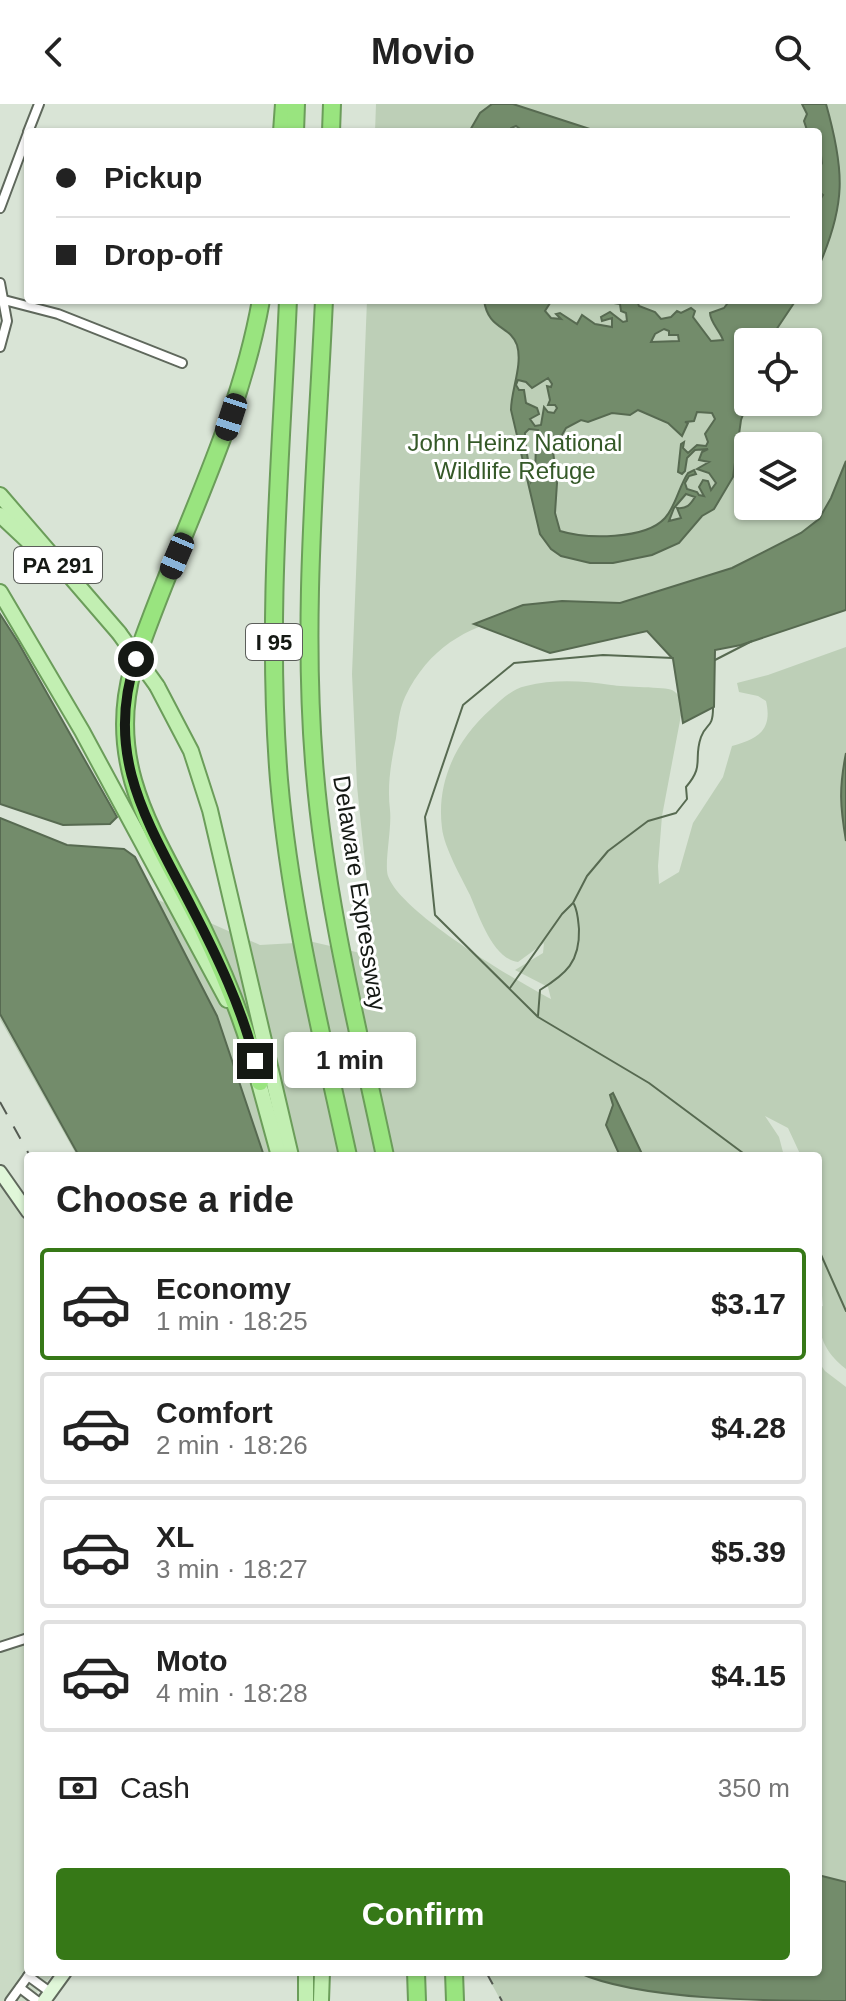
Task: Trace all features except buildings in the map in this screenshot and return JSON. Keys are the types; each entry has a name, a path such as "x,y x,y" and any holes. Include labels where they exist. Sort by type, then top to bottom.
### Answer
{"highway":[{"path":"282,128 284,104"},
{"path":"295,128 296,104"},
{"path":"331,128 332,104"},
{"path":"260,304 247,363 224,438 139,648 129,685 124,722 127,762 139,803 224,974 250,1040 260,1082"},
{"name":"I 95","path":"288,304 274,691 286,843 311,983 347,1152"},
{"name":"Delaware Expressway","path":"324,304 311,576 310,698 321,833 342,955 384,1152"},
{"path":"416,1976 417,2001"},
{"path":"454,1976 455,2001"}],"main road":[{"name":"PA 291","path":"0,495 119,633 157,686 179,724 206,795 290,1152"},
{"path":"0,515 19,535 62,569"},
{"name":"PA 291","path":"0,592 54,681 210,966 239,1026 260,1082 278,1152"},
{"path":"306,1976 306,2001"},
{"path":"321,2001 322,1976"}],"street":[{"path":"30,128 39,104"},
{"path":"0,208 24,143"},
{"path":"0,283 7,321 0,347"},
{"path":"4,300 58,314 182,363"},
{"path":"0,1172 24,1206"},
{"path":"0,1647 24,1639"},
{"path":"10,2001 29,1976"},
{"path":"32,1976 52,1998 63,1976"},
{"path":"20,1988 37,2001"}],"shaded area":[{"path":"492,104 513,104 587,128 471,128 480,113"},
{"path":"802,104 826,104 837,149 838,206 822,258 822,128 806,128 804,121 807,114"},
{"path":"485,304 549,304 545,311 551,318 561,319 556,314 560,313 577,324 582,315 595,324 612,327 612,318 602,321 601,317 610,312 623,322 627,321 620,304 638,304 655,312 661,319 691,308 695,311 693,317 711,341 723,340 710,313 727,304 793,304 777,328 734,328 734,416 742,416 739,432 734,432 733,477 714,509 702,516 679,543 652,555 613,563 590,563 561,556 551,549 540,534 511,410 519,361 517,345 494,322","holes":["664,329 669,331 669,335 678,335 679,341 651,342 655,334","548,378 551,387 547,386 548,405 557,408 554,413 544,407 541,425 535,426 530,419 539,414 537,408 526,403 524,390 519,390 516,385 518,380 532,388","638,410 668,423 682,436 688,423 685,422 694,421 697,412 712,413 715,419 705,434 706,446 697,445 688,453 683,448 684,442 681,444 678,472 682,474 685,471 687,458 695,450 708,449 702,452 699,460 709,462 697,469 709,473 716,483 711,490 708,481 703,480 699,487 704,496 699,495 687,489 685,483 689,476 696,474 694,470 688,473 669,513 656,525 644,530 615,536 560,531 555,513 557,483 553,451 566,428 581,420 588,422 612,413 630,415","529,429 538,430 535,468 531,481 525,433","686,494 695,497 688,506 677,508 681,518 669,521 674,508"]},
{"path":"846,461 846,610 741,645 715,650 714,707 683,723 673,659 647,631 550,653 474,624 523,605 562,601 620,603 732,568 822,520"},
{"path":"0,614 117,817 110,824 63,825 0,804"},
{"path":"846,753 846,841 841,797"},
{"path":"0,818 67,845 124,849 135,857 217,1016 263,1152 77,1152 0,1014"},
{"path":"613,1093 641,1152 618,1152 606,1125 613,1105 610,1095"},
{"path":"0,1183 24,1219 24,1976 51,1976 29,2001 0,2001"},
{"path":"822,1876 846,1882 846,2001 707,1997 635,1989 588,1976 822,1976"}],"green space":[{"name":"John Heinz National Wildlife Refuge","path":"376,104 846,104 846,558 659,595 534,612 474,629 447,644 424,666 401,707 390,774 387,863 388,876 397,891 414,908 461,944 551,999 548,987 515,970 543,953 544,943 518,962 501,953 483,925 443,836 442,794 452,762 468,734 499,702 521,687 580,682 662,688 675,692 680,698 682,710 662,816 659,884 679,872 693,823 723,777 732,746 756,737 765,727 766,701 739,692 737,683 846,647 846,1369 832,1356 822,1336 822,1152 799,1152 788,1128 765,1116 779,1137 783,1152 75,1152 0,1019 0,838 147,895 260,945 313,942 369,955 370,911 357,786 352,674 367,304 822,304 822,128 375,128"},
{"path":"822,1367 846,1387 846,2001 501,2001 488,1977 822,1976"}],"waterway":[{"path":"715,660 752,641"},
{"path":"673,658 603,655 514,663 463,705 425,817 435,915 538,1017 649,1083 742,1152"},
{"path":"510,988 573,903 587,876 608,851 648,821 676,813 687,799 686,787 697,768 699,745 711,723 713,708"},
{"path":"538,1016 540,990 570,966 577,950 579,929 574,904"},
{"path":"822,1257 846,1311"}],"railway":[{"path":"0,1102 28,1152"},
{"path":"488,1976 502,2001"}],"route":[{"path":"136,659 124,722 132,783 147,823 224,974 255,1061"}]}
